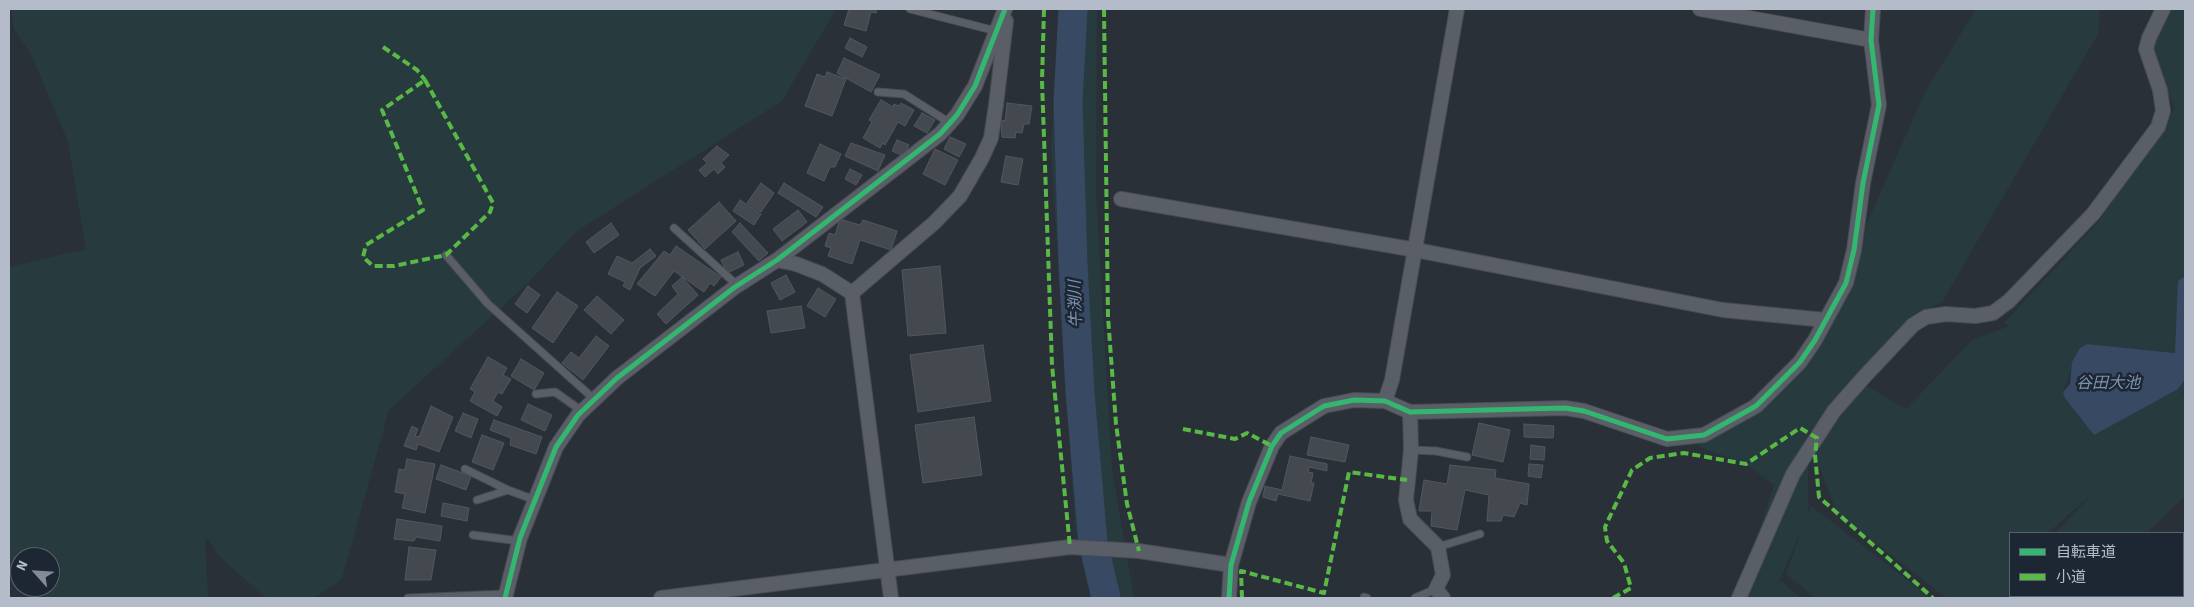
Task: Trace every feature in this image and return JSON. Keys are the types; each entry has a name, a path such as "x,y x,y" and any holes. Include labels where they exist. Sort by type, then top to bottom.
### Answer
{"street":[{"path":"506,596 519,541 556,447 582,411 617,378 737,285 777,260 940,134 950,123 975,86 1006,9"},
{"path":"852,293 934,223 960,196 982,158 990,138 996,105 1006,9"},
{"path":"1385,401 1392,380 1416,250 1457,9"},
{"path":"1700,9 1871,40"},
{"path":"1229,598 1231,565 1249,502 1272,446 1281,433 1324,406 1354,400 1385,401 1410,412 1565,408 1584,411 1668,439 1704,435 1756,406 1800,362 1846,283 1854,250 1863,183 1879,105 1871,40 1873,9"},
{"path":"1739,598 1793,474 1834,411 1864,377 1913,325 1926,316 1946,314 1975,316 1993,313 2009,301 2093,214 2158,127 2163,111 2160,90 2146,49 2149,38 2163,9"},
{"path":"1121,199 1416,250 1723,310 1825,320"},
{"path":"777,260 796,264 822,274 852,293"},
{"path":"852,293 891,598"},
{"path":"1410,412 1411,450 1406,500 1410,519 1438,547 1443,575 1440,594"},
{"path":"661,598 1078,547 1131,550 1231,565"}],"lane":[{"path":"910,9 996,31"},
{"path":"878,92 904,94 950,123"},
{"path":"674,228 737,285"},
{"path":"446,255 488,304 594,399"},
{"path":"536,394 555,392 582,411"},
{"path":"1411,450 1436,451 1467,457"},
{"path":"465,469 508,490 535,500"},
{"path":"477,500 508,490"},
{"path":"1438,547 1480,534"},
{"path":"473,535 519,541"},
{"path":"1415,598 1440,594"},
{"path":"408,598 506,596"}],"green space":[{"path":"11,9 836,9 782,101 577,231 527,284 389,410 342,579 314,598 266,598 221,558 205,536 208,598 45,598 60,597 60,547 10,547 9,572 9,267 86,249 68,142 32,56 14,29"},
{"path":"1060,9 1097,9 1096,192 1112,470 1134,598 1091,598 1075,527 1051,149"},
{"path":"1976,9 2100,9 2098,34 1942,302 1913,315 1824,419 1808,458 1808,513 1811,506 1931,598 1815,598 1786,574 1803,526 1778,584 1781,581 1801,598 1737,598 1774,485 1746,464 1697,446 1803,357 1863,232 1925,92"},
{"path":"2167,9 2185,9 2185,276 2178,281 2185,305 2176,353 2087,344 2080,348 2063,392 2094,435 2185,380 2185,389 2177,402 2185,391 2185,496 2148,532 2056,532 2095,491 2049,532 2009,532 2009,597 2052,597 1946,598 1837,513 1815,455 1860,382 1906,409 1972,340 2010,326 2004,323 2100,220 2175,108 2151,53"}],"water":[{"name":"谷田大池","path":"2185,276 2185,379 2178,389 2094,435 2065,398 2063,392 2070,384 2072,362 2080,348 2087,344 2175,353 2178,281"}],"building":[{"path":"849,9 877,9 876,13 871,12 866,31 844,25"},
{"path":"850,38 867,47 862,57 845,48"},
{"path":"844,58 880,75 871,92 837,73"},
{"path":"827,72 846,79 832,116 805,106 817,74 825,77"},
{"path":"881,100 893,107 894,104 899,106 901,103 914,110 905,126 898,122 885,145 883,143 880,148 863,138 872,122 869,120"},
{"path":"1007,103 1032,106 1029,124 1024,124 1022,133 1016,132 1015,138 1002,137 1001,120 1005,121"},
{"path":"922,113 935,120 927,133 914,126"},
{"path":"950,137 966,144 959,157 944,149"},
{"path":"897,140 909,145 904,156 892,151"},
{"path":"851,143 885,155 878,171 845,156"},
{"path":"820,144 841,154 835,167 830,167 824,181 807,173"},
{"path":"717,146 729,155 721,163 725,167 718,174 714,169 705,177 699,170 707,163 703,159"},
{"path":"935,149 958,160 945,185 923,174"},
{"path":"1006,156 1023,159 1018,185 1001,182"},
{"path":"850,169 862,175 856,185 845,179"},
{"path":"761,183 774,193 761,212 747,203"},
{"path":"784,183 823,207 816,217 778,193"},
{"path":"740,200 761,214 754,225 733,211"},
{"path":"719,202 736,221 705,249 688,230"},
{"path":"798,210 807,222 782,241 773,229"},
{"path":"840,219 860,225 863,220 897,231 891,250 860,240 852,264 828,256 831,248 825,246 829,233 835,235"},
{"path":"611,223 619,235 594,253 586,242"},
{"path":"740,223 768,253 759,261 732,232"},
{"path":"676,246 721,277 714,286 710,283 704,292 674,271 655,296 637,284 664,251 670,255"},
{"path":"650,249 656,256 640,268 630,290 623,286 625,282 608,274 617,256 632,263"},
{"path":"738,252 744,265 727,273 721,260"},
{"path":"940,266 946,333 908,336 902,270"},
{"path":"786,275 795,292 780,300 771,283"},
{"path":"682,277 698,295 666,324 657,314 678,294 672,286"},
{"path":"528,286 540,295 527,313 515,304"},
{"path":"818,288 836,299 825,317 807,306"},
{"path":"557,292 578,306 553,343 532,328"},
{"path":"597,296 624,320 611,334 584,310"},
{"path":"801,306 805,328 771,333 767,311"},
{"path":"596,336 609,346 583,380 562,363 571,352 579,358"},
{"path":"983,345 991,401 918,412 910,355"},
{"path":"488,357 507,368 503,375 511,379 502,394 498,392 493,401 502,407 497,416 470,401 475,392 470,389"},
{"path":"521,359 544,373 534,390 511,376"},
{"path":"528,404 552,415 545,431 521,420"},
{"path":"431,406 453,417 439,452 418,444 416,450 404,446 412,426 418,429 415,436 419,437"},
{"path":"463,413 478,419 471,438 455,431"},
{"path":"974,417 982,475 923,483 915,425"},
{"path":"494,420 542,437 536,454 510,445 511,438 490,430"},
{"path":"1479,423 1510,430 1503,462 1472,455"},
{"path":"1524,424 1554,426 1553,438 1524,437"},
{"path":"482,435 504,443 493,470 472,462"},
{"path":"1311,437 1349,445 1345,462 1307,455"},
{"path":"1531,445 1545,447 1544,460 1530,459"},
{"path":"1290,456 1327,464 1327,471 1309,467 1308,472 1313,473 1311,483 1314,483 1310,501 1278,494 1276,501 1263,497 1265,486 1282,490"},
{"path":"407,459 435,464 425,513 402,508 405,494 395,492 399,469 405,470"},
{"path":"1529,464 1543,465 1541,478 1528,476"},
{"path":"441,465 471,476 466,490 436,479"},
{"path":"1450,465 1496,470 1495,478 1529,484 1527,505 1520,503 1514,517 1503,515 1501,521 1487,521 1489,495 1465,490 1457,530 1431,526 1432,511 1419,511 1424,480 1447,484"},
{"path":"443,503 469,508 467,521 441,516"},
{"path":"397,519 442,526 440,541 416,537 414,541 394,539"},
{"path":"409,547 436,550 431,580 405,580"}],"waterway":[{"name":"牛渕川","path":"1073,9 1068,102 1073,264 1080,393 1093,542 1106,598"}],"marked path":[{"path":"1044,9 1042,81 1052,365 1070,547"},
{"path":"1104,9 1108,317 1116,424 1127,504 1139,551"},
{"path":"383,47 417,70 425,80"},
{"path":"425,80 493,203 490,212 446,255 394,266 373,266 363,257 366,245 423,210 382,110 425,80"},
{"path":"1613,598 1631,588 1624,563 1607,541 1605,527 1632,470 1650,458 1684,453 1746,464 1800,428 1817,438 1815,455 1819,497 1933,598"},
{"path":"1183,429 1235,439 1247,433 1272,446"},
{"path":"1242,598 1241,571 1324,593 1349,472 1407,480"},
{"path":"2049,598 2056,597"}],"cycle path":[{"path":"505,598 520,538 556,447 578,415 617,378 735,287 777,260 940,134 957,115 975,86 1005,9"},
{"path":"1229,598 1231,565 1249,502 1272,446 1281,433 1324,406 1354,400 1385,401 1410,412 1565,408 1584,411 1667,439 1704,435 1756,406 1800,362 1815,340 1846,283 1854,250 1863,183 1879,105 1871,40 1873,9"}]}
